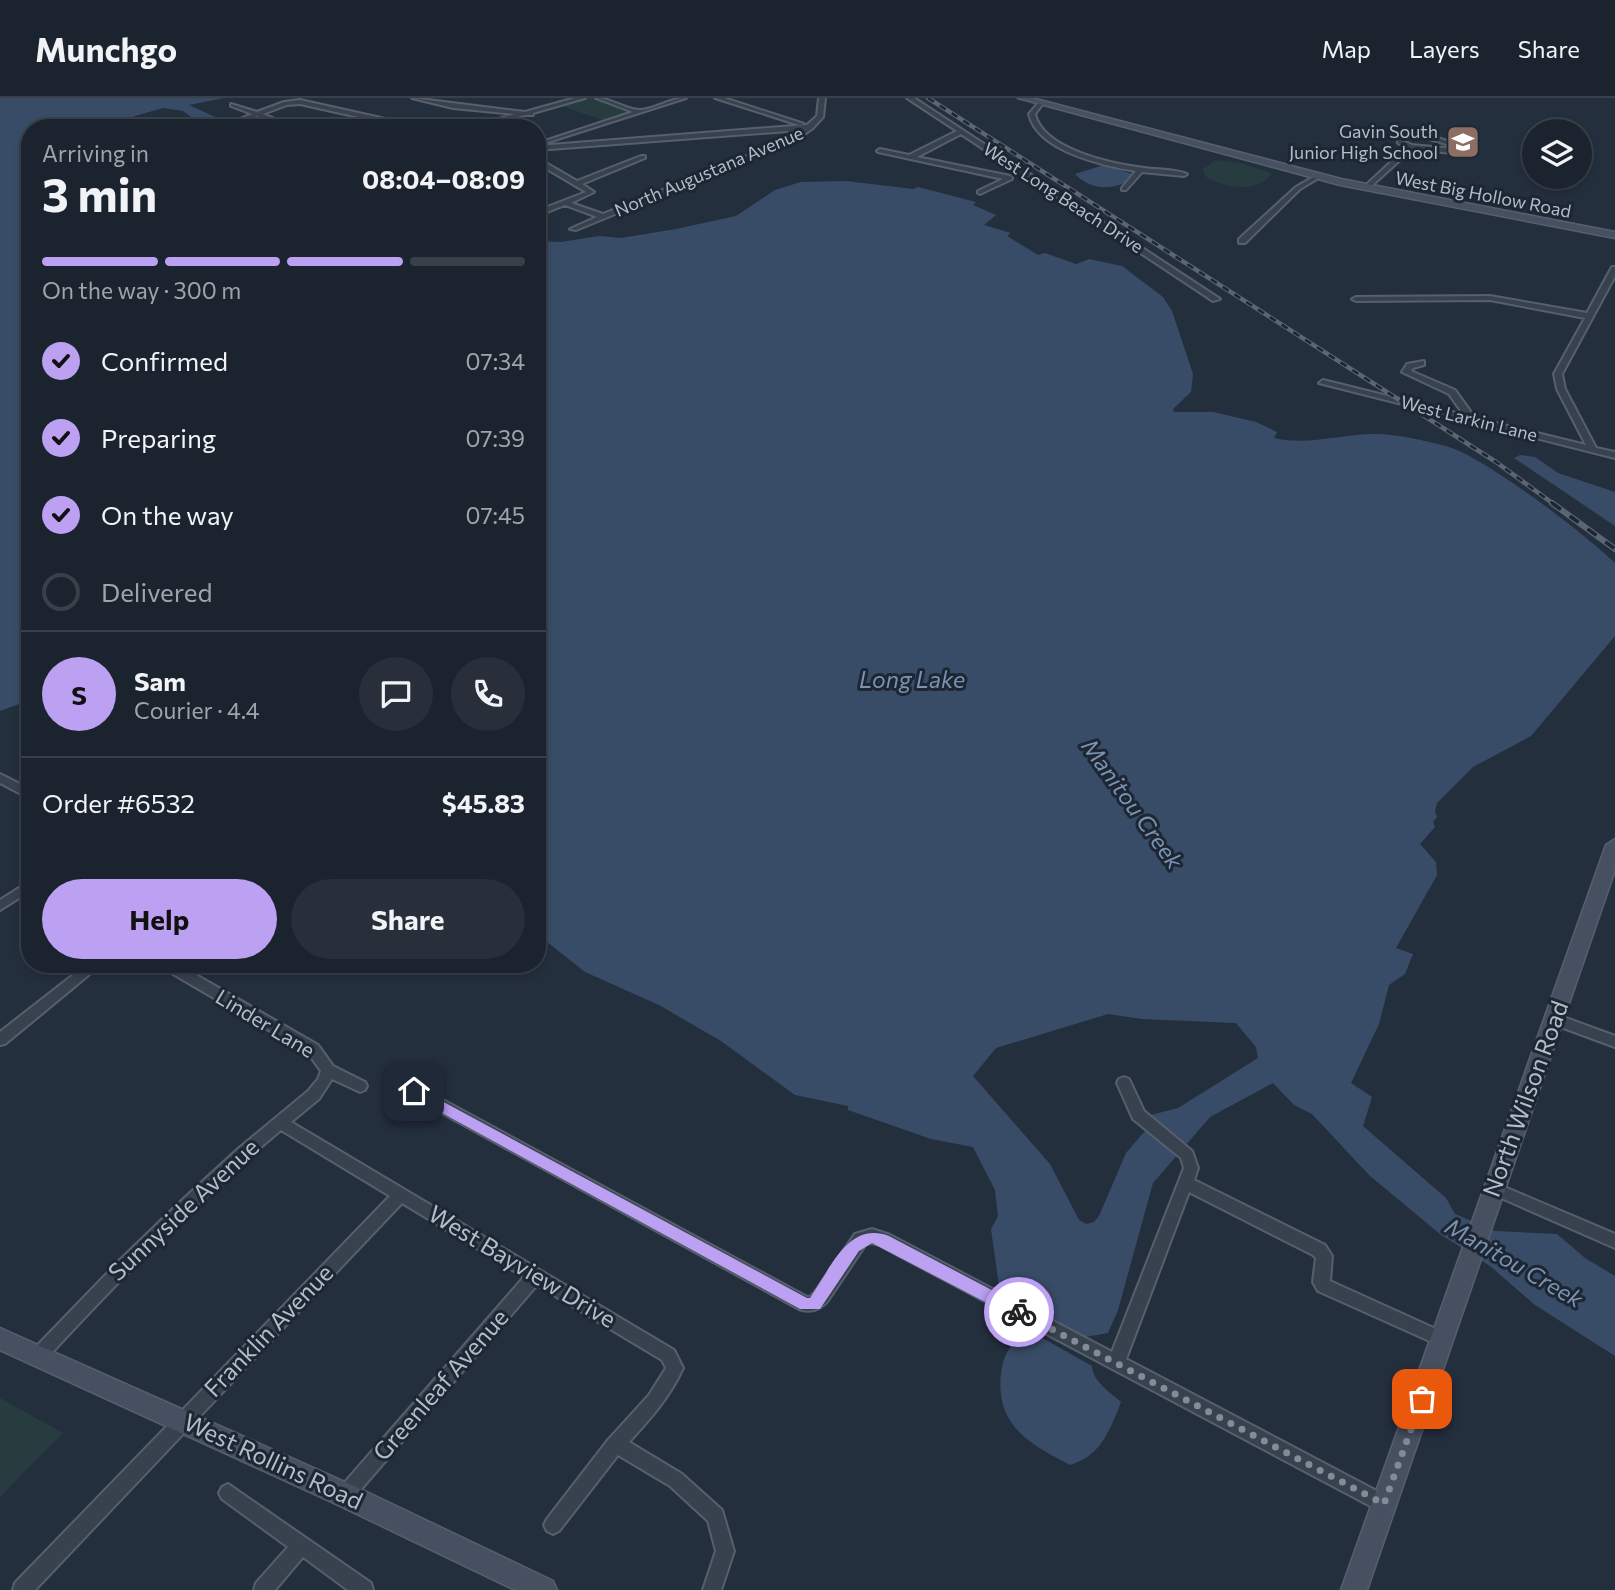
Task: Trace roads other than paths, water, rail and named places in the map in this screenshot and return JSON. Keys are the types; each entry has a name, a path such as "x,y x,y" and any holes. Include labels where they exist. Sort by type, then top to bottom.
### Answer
{"street":[{"path":"415,98 453,106 531,114"},
{"path":"510,119 582,98"},
{"path":"599,98 639,112"},
{"path":"546,144 683,98"},
{"path":"718,98 812,127"},
{"name":"West Long Beach Drive","path":"910,98 1216,299"},
{"name":"West Big Hollow Road","path":"1021,98 1317,177 1615,236"},
{"name":"North Augustana Avenue","path":"575,229 781,145 812,127 823,110 821,99"},
{"path":"244,119 300,102 376,119"},
{"path":"1040,103 1032,118 1048,134 1086,157 1140,170 1184,174"},
{"path":"233,105 273,119"},
{"path":"546,146 812,127"},
{"path":"909,158 961,131"},
{"path":"1366,188 1411,147 1463,152 1452,144 1427,134 1411,132 1399,135 1400,142 1411,147"},
{"path":"880,151 1009,178"},
{"path":"575,184 643,157"},
{"path":"546,166 591,192 548,210"},
{"path":"1124,189 1140,170"},
{"path":"980,192 1009,178 1027,174"},
{"path":"1242,241 1298,188 1317,177"},
{"path":"566,203 604,217"},
{"path":"1592,449 1561,388 1558,374 1615,269"},
{"path":"1356,299 1497,299 1588,316"},
{"path":"1421,363 1410,366 1406,372 1452,392 1472,420"},
{"name":"West Larkin Lane","path":"1323,383 1615,455"},
{"path":"0,778 21,789"},
{"name":"North Wilson Road","path":"1354,1590 1615,845"},
{"path":"0,906 21,892"},
{"path":"0,1040 85,973"},
{"name":"Linder Lane","path":"182,973 313,1049 328,1070 359,1086"},
{"path":"1555,1019 1615,1042"},
{"name":"Sunnyside Avenue","path":"40,1354 102,1285 325,1084 328,1070"},
{"path":"1116,1364 1191,1168 1187,1155 1151,1127 1130,1104 1124,1083"},
{"path":"414,1091 805,1304 814,1304 861,1239 872,1236 884,1240 1384,1504"},
{"name":"West Bayview Drive","path":"280,1122 668,1355 675,1368 667,1385 648,1411 616,1444"},
{"path":"1185,1183 1320,1250 1324,1256 1321,1282 1324,1286 1443,1339"},
{"name":"Franklin Avenue","path":"22,1590 401,1194"},
{"path":"1492,1196 1615,1241"},
{"name":"Greenleaf Avenue","path":"345,1494 536,1275"},
{"name":"West Rollins Road","path":"0,1339 40,1354 345,1494 544,1590"},
{"path":"553,1525 616,1444 676,1480 716,1516 724,1551 712,1590"},
{"path":"228,1493 364,1590"},
{"path":"263,1590 301,1545"}],"water":[{"path":"0,98 224,98 189,105 220,119 194,119 183,111 163,108 125,119 21,119 21,703 0,711"},
{"path":"1104,165 1132,174 1130,180 1116,186 1101,187 1088,183 1075,174"},
{"name":"Long Lake","path":"846,181 913,189 918,187 976,202 973,205 996,215 984,225 1011,233 1007,236 1038,255 1045,253 1076,264 1089,259 1122,266 1163,297 1172,311 1193,374 1191,392 1173,409 1174,412 1213,412 1256,422 1277,432 1274,438 1287,440 1384,434 1449,447 1466,454 1510,481 1582,534 1615,563 1615,636 1531,736 1473,767 1437,803 1437,817 1433,822 1435,827 1420,844 1436,862 1437,875 1396,948 1413,954 1405,974 1389,985 1379,1024 1351,1083 1372,1097 1363,1126 1446,1198 1455,1214 1495,1231 1557,1234 1585,1258 1615,1276 1615,1356 1535,1305 1490,1266 1440,1234 1370,1176 1312,1114 1294,1105 1273,1083 1210,1117 1153,1183 1118,1310 1108,1333 1085,1337 1068,1332 1000,1293 991,1229 998,1216 995,1190 973,1147 931,1139 848,1110 848,1106 795,1095 721,1041 659,1005 585,972 546,941 546,241 561,242 599,236 621,238 736,216 775,190 801,182","holes":["1108,1014 1142,1019 1236,1023 1256,1047 1258,1058 1178,1108 1151,1115 1150,1125 1126,1153 1099,1216 1094,1222 1086,1224 1079,1220 1050,1164 973,1076 996,1048"]},
{"path":"1520,455 1535,457 1558,473 1615,492 1615,526 1514,458"},
{"path":"1030,1331 1092,1366 1099,1382 1121,1402 1103,1441 1090,1455 1070,1465 1029,1441 1018,1431 1004,1407 1001,1373 1004,1359 1009,1348"}],"railway":[{"path":"928,98 1496,462 1555,505"},
{"path":"1552,503 1615,549"}],"place":[{"name":"Gavin South Junior High School","path":"1463,142"}],"water label":[{"name":"Manitou Creek","path":"1132,804"},
{"name":"Manitou Creek","path":"1514,1263"}]}
